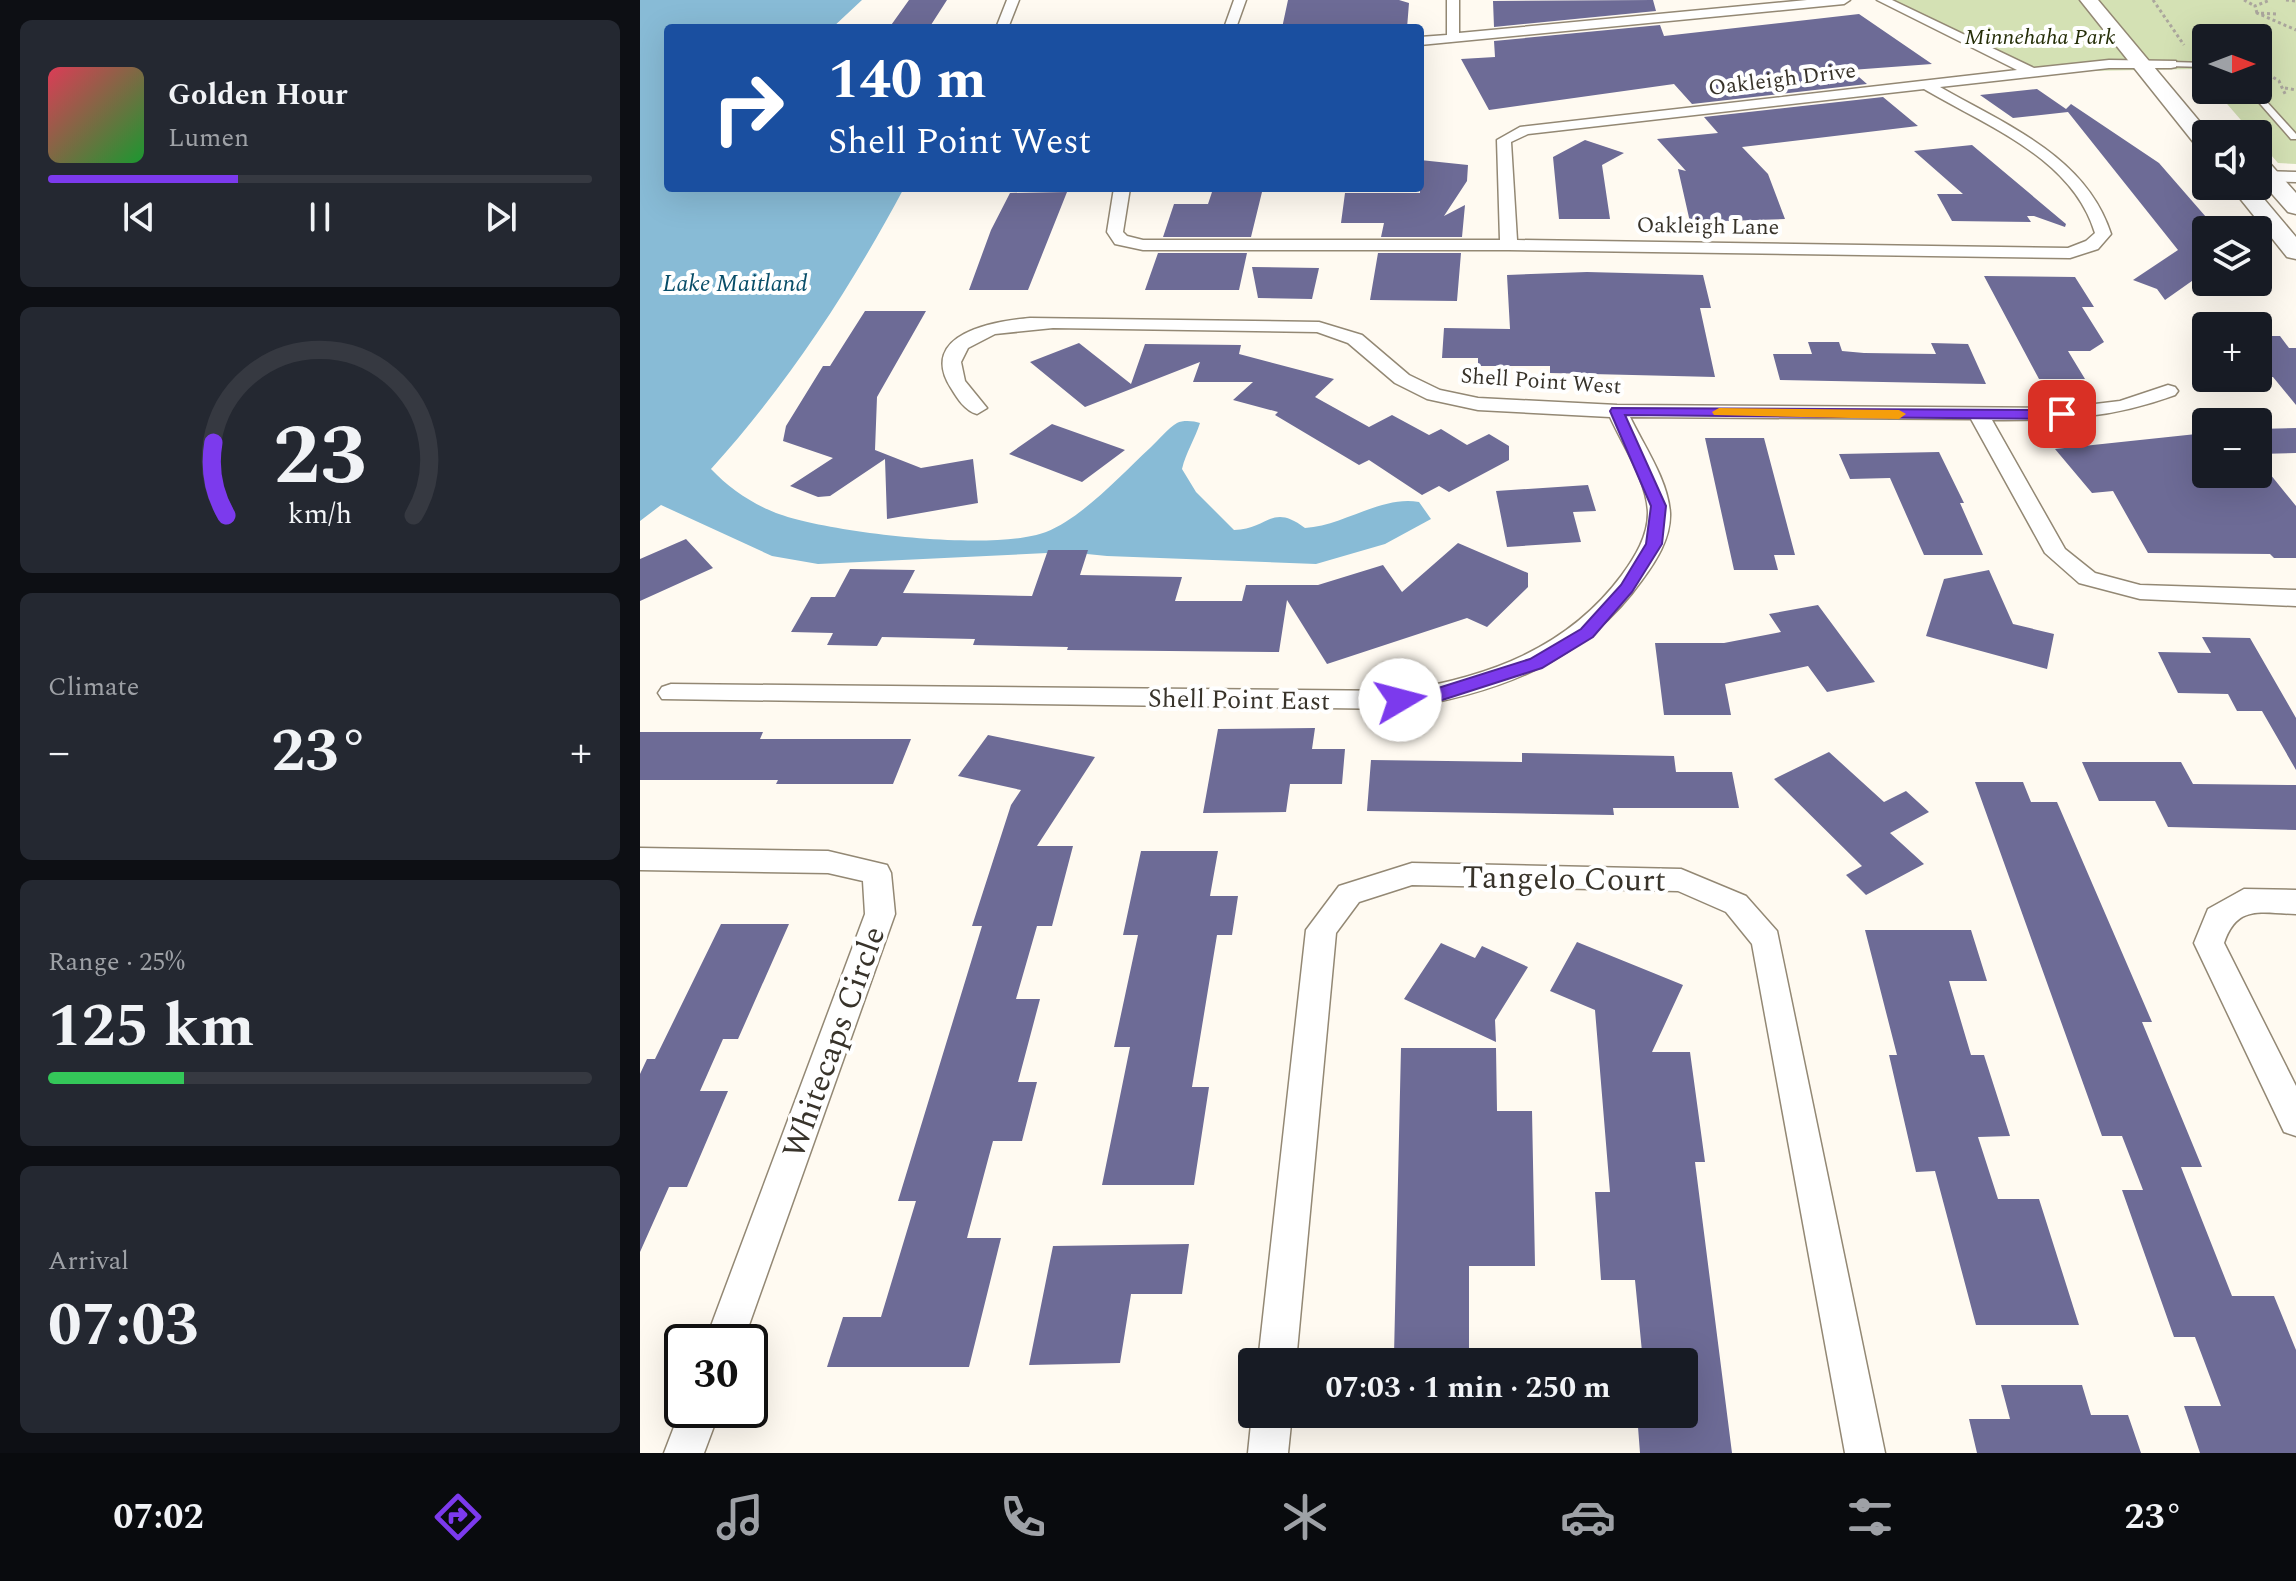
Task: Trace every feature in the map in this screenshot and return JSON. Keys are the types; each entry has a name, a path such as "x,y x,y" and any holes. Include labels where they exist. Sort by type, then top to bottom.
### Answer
{"main road":[{"path":"2089,0 2192,126"},
{"path":"2153,43 2189,84"},
{"path":"2272,183 2296,207"},
{"path":"2253,200 2296,252"}],"street":[{"path":"1004,24 1013,0"},
{"path":"1231,24 1240,0"},
{"path":"1453,0 1453,38"},
{"path":"1424,41 1844,0"},
{"path":"1883,0 2031,72"},
{"name":"Oakleigh Drive","path":"1509,245 1504,140 1525,130 2031,72 2141,63 2171,64"},
{"name":"Oakleigh Lane","path":"1121,192 1115,232 1121,240 1143,245 1509,245 2070,253 2092,245 2103,234 2099,217 2064,169 2046,154 1925,84"},
{"path":"2272,174 2296,177"},
{"name":"Shell Point West","path":"977,408 957,388 951,371 955,351 971,337 986,331 1056,324 1319,327 1355,339 1402,379 1434,395 1478,404 1617,411 2062,414 2123,407 2168,391"},
{"name":"Shell Point East","path":"671,693 1400,700 1470,686 1536,664 1587,633 1627,588 1654,544 1658,506 1617,411"},
{"path":"1979,415 2056,553 2087,578 2140,592 2296,598"},
{"name":"Whitecaps Circle","path":"640,859 828,862 877,873 880,914 731,1324"},
{"name":"Tangelo Court","path":"1278,1348 1321,930 1349,894 1412,874 1681,880 1736,904 1766,940 1865,1453"},
{"path":"2296,902 2244,901 2218,917 2209,943 2296,1121"},
{"path":"684,1453 693,1428"},
{"path":"1268,1453 1271,1428"}],"lane":[{"path":"2171,64 2192,65"},
{"path":"2265,104 2294,137"}],"path":[{"path":"2153,0 2189,52"},
{"path":"2244,0 2255,6 2257,13"},
{"path":"2255,6 2267,0 2276,0"},
{"path":"2286,0 2296,1"},
{"path":"2257,13 2276,14"},
{"path":"2257,13 2296,30"},
{"path":"2272,78 2285,88 2296,90"}],"green space":[{"name":"Minnehaha Park","path":"1883,0 2296,0 2296,164 2278,163 2272,156 2272,120 2241,120 2227,104 2272,104 2272,24 2192,24 2192,69 2031,72"}],"water":[{"name":"Lake Maitland","path":"640,0 862,0 836,24 664,24 664,192 902,192 840,299 792,369 711,469 741,494 776,513 871,533 952,540 1022,538 1046,532 1074,517 1170,428 1188,421 1200,423 1182,469 1196,492 1234,530 1277,517 1284,517 1305,528 1319,526 1405,501 1419,502 1431,519 1385,544 1316,564 1107,556 1087,554 1087,550 1049,550 1047,553 818,564 772,556 661,505 640,521"}],"building":[{"path":"909,0 947,0 932,24 892,24"},
{"path":"1288,0 1399,0 1409,3 1407,24 1283,24"},
{"path":"1653,0 1656,11 1494,27 1493,1"},
{"path":"1859,14 1932,64 1851,70 1867,84 1692,104 1674,84 1489,110 1461,59 1495,57 1494,41 1660,25 1664,36"},
{"path":"2037,89 2066,109 2071,104 2159,163 2205,216 2192,216 2192,281 2165,300 2157,289 2133,280 2178,250 2068,112 2013,118 1980,95"},
{"path":"1883,97 1918,126 1742,147 1768,174 1785,219 1690,222 1678,169 1686,171 1657,139 1718,133 1704,117"},
{"path":"1585,140 1624,153 1602,165 1610,219 1559,219 1553,157"},
{"path":"1972,145 2066,224 2065,227 2034,216 2027,216 2031,222 1952,221 1937,194 1963,194 1914,151"},
{"path":"1424,160 1468,165 1467,181 1444,216 1465,205 1462,237 1381,237 1384,223 1341,223 1345,193 1424,192"},
{"path":"1067,192 1028,290 969,290 991,230 1010,193"},
{"path":"1212,192 1262,192 1251,237 1163,237 1174,204 1208,204"},
{"path":"1158,253 1247,253 1239,290 1145,290"},
{"path":"1378,253 1461,253 1457,301 1370,300"},
{"path":"1252,267 1319,268 1312,299 1258,298"},
{"path":"1587,272 1703,275 1711,308 1700,308 1715,377 1550,373 1550,366 1478,366 1478,358 1442,358 1444,328 1510,329 1507,275"},
{"path":"1984,276 2075,277 2094,307 2082,307 2104,342 2090,351 2068,351 2085,379 2039,379"},
{"path":"865,311 926,311 877,397 875,450 921,468 973,459 978,503 887,519 885,459 830,496 818,497 790,486 833,458 783,441 786,426 823,366 830,366"},
{"path":"2272,336 2280,336 2289,348 2296,348 2296,405 2273,377"},
{"path":"1808,342 1839,342 1842,351 1936,354 1931,343 1968,344 1986,384 1780,380 1773,354 1812,354"},
{"path":"1079,343 1131,384 1145,344 1241,345 1239,354 1334,379 1315,397 1369,427 1392,415 1429,435 1441,429 1467,445 1489,434 1509,446 1509,460 1449,492 1439,486 1422,495 1369,460 1359,465 1275,415 1278,412 1233,400 1253,382 1193,382 1200,362 1085,407 1030,362"},
{"path":"1052,424 1125,450 1082,482 1009,454"},
{"path":"2296,428 2296,453 2272,454 2272,429"},
{"path":"2192,434 2192,488 2272,488 2272,476 2296,506 2296,558 2274,558 2270,554 2148,553 2113,491 2092,493 2055,449"},
{"path":"1705,438 1764,438 1795,555 1774,555 1778,570 1734,570"},
{"path":"1939,452 1964,503 1960,503 1983,555 1924,555 1890,478 1850,479 1839,454"},
{"path":"1588,485 1596,511 1573,512 1581,542 1507,547 1496,491"},
{"path":"686,539 713,568 640,601 640,559"},
{"path":"1458,543 1528,573 1528,587 1487,627 1467,618 1327,664 1287,600 1279,652 1067,650 1068,647 973,645 975,639 882,637 877,646 827,645 833,633 791,632 811,597 835,597 850,569 915,570 903,593 1032,596 1048,550 1088,550 1080,575 1182,577 1175,601 1242,601 1246,585 1318,585 1383,565 1402,592"},
{"path":"1989,570 2013,624 2054,634 2047,669 1926,636 1944,579"},
{"path":"1818,605 1875,682 1827,692 1808,666 1725,684 1731,715 1664,715 1655,643 1724,643 1781,632 1769,614"},
{"path":"2202,637 2250,638 2296,718 2296,770 2262,711 2237,711 2228,694 2178,693 2158,652 2211,653"},
{"path":"1315,728 1312,749 1345,749 1342,784 1290,784 1286,812 1203,813 1218,729"},
{"path":"640,732 763,732 760,739 911,739 893,784 776,784 778,780 640,780"},
{"path":"988,735 1095,757 1037,846 1073,846 1052,926 1037,926 1016,999 1040,999 1018,1082 1037,1082 1022,1141 993,1141 967,1238 1001,1238 969,1367 827,1367 843,1317 881,1317 916,1201 898,1201 982,926 972,926 1011,805 1021,790 958,776"},
{"path":"1829,752 1884,802 1906,791 1929,812 1890,833 1924,864 1866,895 1846,875 1862,866 1774,779"},
{"path":"1522,753 1674,756 1676,772 1732,772 1739,808 1613,808 1614,815 1367,811 1371,760 1522,762"},
{"path":"2082,762 2181,762 2193,784 2296,785 2296,830 2168,827 2155,801 2099,801"},
{"path":"1975,782 2023,782 2031,802 2057,802 2152,1022 2142,1022 2202,1167 2181,1167 2232,1296 2274,1296 2296,1350 2296,1453 2200,1453 2184,1406 2221,1406 2195,1337 2174,1337 2122,1190 2143,1190 2122,1136 2102,1136"},
{"path":"1141,851 1218,851 1210,896 1238,896 1232,935 1217,935 1192,1087 1209,1087 1194,1185 1102,1185 1130,1047 1114,1047 1138,935 1123,935"},
{"path":"721,924 789,924 738,1039 723,1039 700,1091 728,1091 687,1187 669,1187 640,1252 640,1074 647,1059 655,1059"},
{"path":"1865,930 1971,930 1987,981 1949,981 1971,1055 1984,1055 2010,1136 1978,1137 1998,1199 2039,1199 2079,1325 1976,1325 1935,1171 1916,1172 1889,1055 1897,1055"},
{"path":"1577,942 1683,985 1652,1052 1690,1052 1705,1162 1695,1162 1732,1453 1640,1453 1638,1428 1698,1428 1698,1348 1642,1348 1635,1280 1601,1280 1595,1192 1610,1192 1595,1010 1550,991"},
{"path":"1441,943 1475,958 1482,946 1528,967 1495,1020 1496,1042 1404,999"},
{"path":"1401,1048 1496,1048 1497,1111 1532,1111 1535,1266 1469,1266 1469,1348 1394,1348"},
{"path":"1189,1244 1182,1294 1131,1294 1120,1363 1029,1365 1053,1246"},
{"path":"2001,1385 2082,1385 2091,1415 2128,1415 2141,1453 1977,1453 1969,1419 2010,1419"}],"slow traffic":[{"path":"1719,412 1899,414"}],"route":[{"path":"1400,700 1436,695 1536,664 1587,633 1627,588 1654,544 1658,506 1617,411 2062,414"}]}
